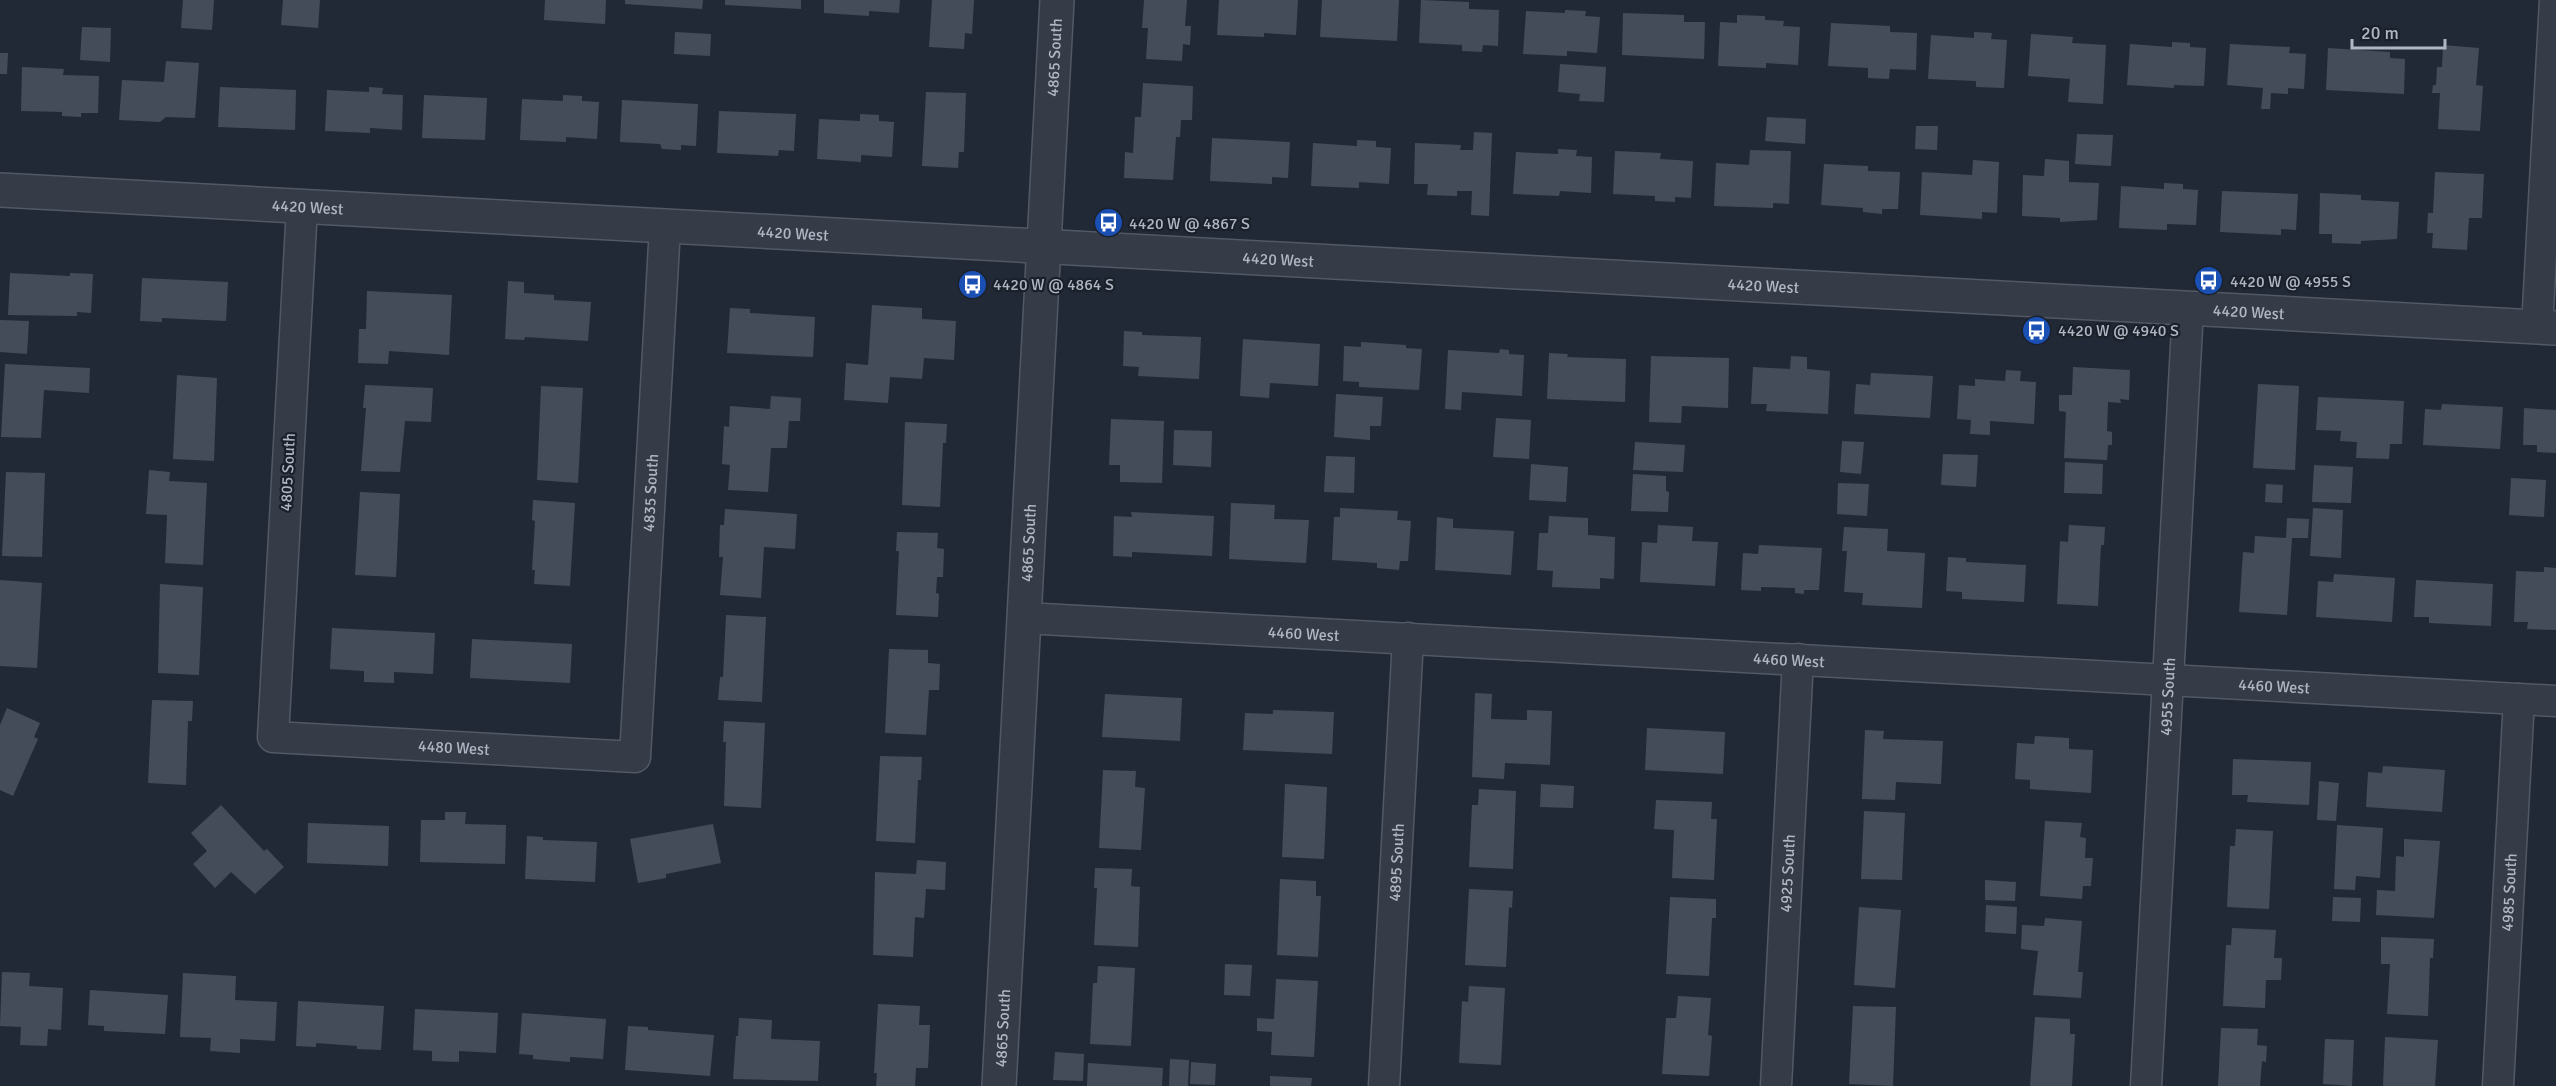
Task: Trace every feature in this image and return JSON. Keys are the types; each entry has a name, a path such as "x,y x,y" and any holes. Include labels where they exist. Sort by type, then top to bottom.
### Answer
{"street":[{"name":"4865 South","path":"999,1086 1057,0"},
{"path":"2547,328 2555,0"},
{"name":"4420 West","path":"0,190 2547,328"},
{"name":"4805 South","path":"273,737 302,207"},
{"name":"4835 South","path":"635,757 665,227"},
{"name":"4955 South","path":"2146,1086 2188,309"},
{"name":"4460 West","path":"1024,618 2556,701"},
{"name":"4895 South","path":"1384,1086 1408,638"},
{"name":"4925 South","path":"1776,1086 1798,659"},
{"name":"4985 South","path":"2498,1086 2519,699"},
{"name":"4480 West","path":"273,737 635,757"}],"building":[{"path":"183,0 214,0 212,30 181,28"},
{"path":"283,0 320,0 318,28 281,25"},
{"path":"545,0 606,0 605,24 544,20"},
{"path":"625,0 703,0 702,9 625,4"},
{"path":"725,0 801,0 801,9 725,5"},
{"path":"824,0 900,0 899,13 869,11 869,16 824,13"},
{"path":"932,0 974,0 972,34 965,33 964,49 929,47"},
{"path":"1144,0 1187,0 1185,26 1191,26 1190,45 1183,44 1182,61 1146,59 1148,28 1142,28"},
{"path":"1219,0 1298,0 1296,35 1264,33 1264,37 1217,35"},
{"path":"1322,0 1399,0 1397,41 1320,37"},
{"path":"1421,0 1469,2 1469,9 1499,10 1498,46 1483,45 1482,52 1462,51 1462,45 1419,43"},
{"path":"1565,10 1586,11 1585,16 1600,17 1597,53 1567,51 1567,56 1523,54 1526,11 1565,13"},
{"path":"1623,13 1684,15 1684,22 1705,22 1704,59 1622,55"},
{"path":"1737,15 1765,16 1765,20 1784,21 1783,26 1800,27 1798,65 1766,63 1766,68 1718,66 1720,22 1737,23"},
{"path":"1831,23 1890,26 1890,32 1917,33 1916,70 1890,69 1889,79 1868,78 1868,68 1828,66"},
{"path":"82,27 111,28 110,62 80,60"},
{"path":"675,32 711,34 710,56 674,54"},
{"path":"1974,32 1992,33 1991,39 2007,40 2004,88 1976,87 1976,81 1928,79 1931,35 1974,38"},
{"path":"2031,34 2073,37 2072,43 2106,45 2103,104 2068,102 2070,79 2028,76"},
{"path":"2172,42 2190,43 2190,47 2206,48 2204,86 2174,85 2174,88 2127,85 2130,44 2172,47"},
{"path":"2230,44 2290,47 2289,53 2306,54 2304,89 2288,88 2288,94 2271,93 2270,109 2261,109 2263,88 2227,85"},
{"path":"2443,45 2479,48 2476,85 2483,86 2480,131 2438,129 2440,93 2432,93 2433,85 2436,85 2437,67 2442,67"},
{"path":"2328,48 2390,52 2390,58 2405,59 2404,94 2326,90"},
{"path":"0,53 8,53 7,74 0,74"},
{"path":"166,61 199,63 195,118 166,117 160,122 119,120 122,80 164,82"},
{"path":"1560,64 1606,67 1604,102 1579,101 1580,94 1558,92"},
{"path":"22,67 64,69 63,75 99,76 98,113 81,113 81,117 62,116 62,112 21,111"},
{"path":"1143,83 1193,86 1192,120 1181,120 1180,137 1176,137 1173,180 1124,178 1125,152 1133,153 1135,117 1141,117"},
{"path":"220,87 296,90 295,130 218,127"},
{"path":"369,87 383,88 382,94 403,95 402,130 370,128 370,133 325,131 327,90 369,92"},
{"path":"926,92 966,93 964,152 959,152 958,168 922,166"},
{"path":"424,95 487,98 485,140 422,138"},
{"path":"563,95 582,96 582,101 599,102 597,139 566,137 566,142 520,140 522,99 563,101"},
{"path":"622,100 698,104 696,146 681,145 681,150 662,149 660,144 620,142"},
{"path":"719,111 796,114 794,151 779,150 778,156 717,153"},
{"path":"860,114 879,115 879,121 894,122 892,157 861,155 861,162 817,159 819,119 860,121"},
{"path":"1767,117 1806,119 1805,144 1765,141"},
{"path":"1916,126 1938,126 1937,150 1915,149"},
{"path":"1474,132 1492,133 1489,216 1471,215 1472,191 1457,191 1457,196 1427,195 1428,184 1414,184 1415,143 1461,145 1460,150 1473,150"},
{"path":"2077,134 2113,135 2111,166 2075,164"},
{"path":"1212,138 1290,142 1288,178 1272,177 1272,184 1210,181"},
{"path":"1357,140 1376,141 1376,147 1391,148 1389,184 1359,182 1359,188 1311,186 1313,143 1357,146"},
{"path":"1558,149 1577,150 1576,156 1592,157 1591,193 1560,191 1559,196 1513,194 1516,152 1558,154"},
{"path":"1750,150 1791,151 1789,204 1773,203 1773,208 1714,206 1716,163 1749,165"},
{"path":"1615,151 1661,153 1660,159 1693,161 1691,198 1675,197 1675,202 1655,201 1655,196 1613,194"},
{"path":"2045,159 2069,161 2069,182 2099,183 2097,220 2060,222 2060,218 2022,216 2023,175 2044,176"},
{"path":"1973,160 1999,162 1997,213 1982,212 1982,219 1920,215 1922,172 1972,175"},
{"path":"1824,164 1868,166 1868,171 1900,172 1898,209 1882,209 1882,214 1863,212 1863,208 1821,205"},
{"path":"2435,172 2484,174 2482,218 2469,218 2467,250 2432,248 2433,233 2427,233 2428,213 2433,213"},
{"path":"2164,183 2183,184 2183,189 2198,190 2196,225 2167,224 2167,230 2119,228 2121,186 2164,189"},
{"path":"2222,191 2298,194 2296,230 2281,229 2281,235 2220,232"},
{"path":"2320,193 2361,195 2361,200 2399,202 2397,239 2361,241 2361,244 2332,243 2332,234 2319,234"},
{"path":"10,273 70,276 70,273 93,274 91,313 77,312 77,316 8,315"},
{"path":"142,278 228,282 226,321 162,318 162,322 140,321"},
{"path":"508,281 524,282 524,293 554,295 554,300 591,302 588,341 525,337 524,340 505,339"},
{"path":"367,291 452,295 449,355 389,351 388,364 358,363 359,329 366,329"},
{"path":"872,305 922,308 922,319 956,321 954,360 924,358 922,379 890,377 888,403 844,400 846,363 868,365"},
{"path":"730,308 750,309 750,313 815,317 813,357 727,353"},
{"path":"0,320 29,321 27,354 0,352"},
{"path":"1124,331 1142,332 1142,335 1201,337 1199,379 1138,376 1139,367 1123,366"},
{"path":"1243,339 1320,344 1318,386 1270,383 1269,398 1240,396"},
{"path":"1361,342 1406,345 1406,348 1422,349 1419,390 1359,387 1359,382 1343,381 1344,346 1361,347"},
{"path":"1500,349 1509,350 1509,354 1524,355 1522,396 1462,392 1461,410 1445,409 1448,350 1499,353"},
{"path":"1549,353 1568,354 1567,357 1626,359 1625,402 1547,399"},
{"path":"1651,356 1729,358 1728,408 1682,406 1681,423 1649,422"},
{"path":"1791,356 1807,357 1807,369 1830,371 1828,414 1766,411 1767,404 1751,404 1753,367 1790,369"},
{"path":"5,364 90,368 89,393 44,390 41,438 1,437"},
{"path":"2073,367 2130,370 2129,400 2120,399 2121,403 2108,402 2107,431 2112,432 2112,445 2108,445 2107,460 2064,458 2066,412 2059,411 2059,395 2072,395"},
{"path":"2006,370 2021,371 2020,381 2036,382 2034,424 1990,421 1990,435 1970,434 1971,420 1957,419 1959,385 1975,386 1975,379 2005,381"},
{"path":"1871,373 1933,376 1930,418 1854,414 1856,384 1870,385"},
{"path":"177,375 217,378 214,461 173,459"},
{"path":"2258,384 2299,386 2295,470 2253,468"},
{"path":"365,385 433,388 431,422 405,421 400,472 361,471 366,408 363,408"},
{"path":"541,386 583,388 578,483 537,480"},
{"path":"1336,394 1383,397 1381,426 1370,426 1370,440 1334,437"},
{"path":"771,396 801,398 800,421 789,421 787,448 771,448 768,492 728,490 730,465 722,464 724,426 729,427 730,406 770,409"},
{"path":"2318,397 2404,401 2402,444 2390,444 2389,459 2356,458 2357,442 2340,441 2341,431 2316,430"},
{"path":"2442,404 2503,407 2500,449 2423,445 2425,409 2441,410"},
{"path":"2524,408 2556,410 2556,453 2537,452 2537,445 2523,445"},
{"path":"1496,418 1531,420 1529,459 1493,457"},
{"path":"1111,419 1164,421 1162,483 1120,482 1120,465 1109,465"},
{"path":"905,422 947,424 946,443 943,443 940,507 902,505"},
{"path":"1174,430 1212,431 1211,467 1173,465"},
{"path":"1842,441 1864,442 1861,474 1840,472"},
{"path":"1635,442 1685,445 1683,472 1633,470"},
{"path":"1943,454 1978,455 1976,487 1941,485"},
{"path":"1326,456 1355,457 1354,493 1324,492"},
{"path":"2065,462 2103,464 2102,494 2064,493"},
{"path":"1531,464 1568,467 1566,502 1529,500"},
{"path":"2314,465 2353,467 2351,503 2312,502"},
{"path":"149,470 170,472 169,481 207,483 203,565 165,563 167,515 146,514"},
{"path":"6,472 45,473 42,557 2,556"},
{"path":"1633,474 1666,476 1666,491 1669,492 1668,512 1631,511"},
{"path":"2511,478 2546,480 2544,517 2509,515"},
{"path":"1838,483 1869,484 1867,516 1837,514"},
{"path":"2266,484 2283,485 2282,503 2265,502"},
{"path":"360,492 400,494 396,577 355,575"},
{"path":"533,500 575,503 570,586 534,584 535,570 532,570 535,521 532,520"},
{"path":"1231,503 1275,505 1274,519 1309,520 1306,563 1229,559"},
{"path":"1340,508 1398,511 1397,520 1411,521 1408,561 1400,561 1399,570 1377,568 1377,563 1332,560 1334,517 1340,517"},
{"path":"2313,508 2343,510 2341,558 2310,556"},
{"path":"725,509 797,514 795,549 764,547 761,598 720,595 723,557 719,557 720,525 724,525"},
{"path":"1131,512 1214,516 1212,556 1132,552 1132,557 1113,556 1114,516 1132,517"},
{"path":"1549,516 1588,518 1588,535 1615,537 1614,579 1600,578 1600,589 1552,587 1553,571 1537,570 1539,533 1548,533"},
{"path":"1437,517 1453,519 1453,528 1514,531 1511,575 1435,570"},
{"path":"2287,518 2309,519 2308,538 2292,538 2287,615 2239,612 2243,552 2254,553 2255,536 2286,538"},
{"path":"1658,525 1693,527 1692,541 1718,542 1715,586 1640,582 1642,542 1657,543"},
{"path":"2069,525 2105,527 2104,545 2101,545 2098,606 2057,604 2060,541 2068,542"},
{"path":"1844,527 1888,529 1887,551 1925,553 1922,608 1862,605 1863,593 1844,592 1847,551 1842,551"},
{"path":"897,532 938,533 937,548 944,549 943,577 937,577 938,617 896,615 899,551 896,551"},
{"path":"1759,545 1822,548 1819,590 1804,590 1804,594 1795,593 1795,588 1761,587 1761,591 1741,590 1743,553 1758,554"},
{"path":"1948,557 1966,558 1966,562 2026,565 2024,602 1962,599 1962,592 1946,591"},
{"path":"2544,567 2556,568 2556,630 2527,629 2528,622 2514,622 2516,571 2544,572"},
{"path":"2334,574 2395,578 2392,622 2316,617 2318,581 2333,582"},
{"path":"0,580 42,583 37,668 0,666"},
{"path":"2416,580 2493,584 2491,626 2429,623 2429,617 2414,617"},
{"path":"160,584 203,587 199,675 158,673"},
{"path":"726,615 766,617 762,702 718,700 720,677 723,677"},
{"path":"332,628 435,633 433,674 394,672 394,683 364,682 364,671 330,669"},
{"path":"472,639 572,644 570,683 470,678"},
{"path":"889,649 928,650 928,663 940,664 939,690 929,690 926,735 885,733"},
{"path":"1475,693 1492,694 1491,719 1527,720 1527,710 1552,711 1550,765 1505,763 1504,779 1472,777"},
{"path":"1105,694 1182,698 1180,741 1102,737"},
{"path":"152,700 193,701 192,721 188,721 186,785 148,783"},
{"path":"7,708 40,723 34,737 38,739 13,796 0,790 0,725"},
{"path":"1273,710 1334,712 1332,754 1243,750 1245,713 1273,714"},
{"path":"724,721 765,723 761,808 724,806 726,742 723,742"},
{"path":"1647,728 1725,732 1723,774 1645,770"},
{"path":"1865,730 1884,731 1883,739 1943,741 1941,784 1896,782 1895,800 1862,799"},
{"path":"2035,736 2069,738 2069,749 2093,750 2091,793 2030,789 2030,780 2015,779 2017,743 2034,744"},
{"path":"880,756 922,757 921,780 918,780 915,843 876,841"},
{"path":"2233,759 2311,762 2309,805 2247,802 2248,795 2232,795"},
{"path":"2383,766 2445,770 2442,812 2366,807 2368,772 2382,773"},
{"path":"1103,770 1136,771 1135,787 1145,788 1141,850 1099,848"},
{"path":"2319,781 2339,783 2336,821 2317,820"},
{"path":"1285,784 1327,787 1324,859 1282,857"},
{"path":"1541,784 1574,786 1573,808 1540,807"},
{"path":"1479,789 1516,791 1513,869 1469,867 1472,805 1478,805"},
{"path":"1656,800 1712,802 1711,819 1717,819 1714,880 1672,878 1674,830 1654,829"},
{"path":"221,805 264,851 267,849 284,867 255,894 231,872 215,888 193,864 207,851 191,833"},
{"path":"1864,811 1905,813 1902,880 1861,879"},
{"path":"445,812 466,812 465,824 506,825 505,864 420,862 421,820 445,820"},
{"path":"2045,821 2082,823 2080,837 2086,838 2085,858 2093,858 2091,886 2083,886 2082,899 2040,896"},
{"path":"308,823 389,826 388,866 307,863"},
{"path":"713,824 721,863 666,874 666,878 638,883 630,839"},
{"path":"2337,825 2383,828 2380,878 2356,876 2355,890 2334,889"},
{"path":"2236,829 2273,831 2269,909 2227,907 2230,846 2235,846"},
{"path":"527,836 543,837 543,840 597,842 595,882 525,879"},
{"path":"2404,839 2440,841 2434,918 2376,915 2377,890 2395,891 2396,856 2404,857"},
{"path":"917,860 946,862 945,890 926,889 924,918 915,917 913,957 873,955 875,872 916,874"},
{"path":"1095,868 1132,869 1131,886 1140,887 1138,947 1094,945 1097,888 1094,888"},
{"path":"1280,879 1316,881 1316,896 1321,896 1318,957 1277,955"},
{"path":"1985,880 2016,882 2015,901 1985,900"},
{"path":"1469,889 1513,891 1512,908 1509,907 1506,967 1465,965"},
{"path":"1670,897 1716,899 1716,918 1712,918 1709,976 1666,974"},
{"path":"2333,897 2361,898 2360,922 2332,921"},
{"path":"1986,905 2017,907 2016,934 1985,932"},
{"path":"1859,907 1901,910 1895,988 1854,985"},
{"path":"2045,918 2082,921 2078,972 2083,972 2081,998 2033,995 2038,951 2021,949 2022,925 2044,926"},
{"path":"2232,928 2276,930 2274,958 2282,958 2281,980 2266,980 2265,1008 2223,1006 2226,945 2231,945"},
{"path":"2381,937 2434,939 2433,958 2430,958 2428,1016 2387,1014 2390,964 2381,964"},
{"path":"1225,964 1252,965 1250,996 1224,995"},
{"path":"1098,966 1135,968 1131,1046 1090,1044 1093,983 1097,983"},
{"path":"2,972 30,973 29,986 63,988 61,1030 48,1029 47,1046 20,1045 21,1027 0,1026"},
{"path":"183,973 236,976 235,1000 277,1002 275,1041 240,1039 240,1053 210,1051 211,1038 180,1037"},
{"path":"1276,979 1318,981 1314,1057 1271,1055 1272,1032 1257,1031 1257,1018 1274,1019"},
{"path":"1469,986 1505,988 1501,1065 1459,1063 1462,1001 1468,1002"},
{"path":"90,990 168,995 165,1034 104,1031 104,1026 88,1025"},
{"path":"1678,996 1711,998 1708,1035 1712,1036 1709,1076 1662,1074 1666,1018 1676,1018"},
{"path":"298,1001 384,1006 381,1050 316,1043 316,1047 296,1046"},
{"path":"878,1004 920,1006 919,1025 930,1025 928,1068 916,1068 915,1086 876,1086 877,1073 874,1073"},
{"path":"1853,1006 1896,1007 1893,1086 1849,1084"},
{"path":"415,1009 498,1013 496,1053 459,1051 459,1062 432,1061 432,1051 413,1050"},
{"path":"522,1013 606,1019 603,1059 570,1057 570,1062 533,1059 533,1055 519,1054"},
{"path":"2035,1017 2070,1019 2070,1034 2075,1034 2072,1086 2030,1086"},
{"path":"739,1018 772,1020 771,1039 820,1041 818,1081 733,1079"},
{"path":"628,1026 648,1027 648,1030 714,1035 710,1076 625,1070"},
{"path":"2221,1028 2258,1029 2257,1045 2267,1046 2266,1062 2262,1061 2260,1086 2218,1086"},
{"path":"2385,1037 2438,1040 2435,1086 2383,1086"},
{"path":"2325,1039 2354,1040 2352,1086 2323,1084"},
{"path":"1055,1052 1084,1054 1083,1081 1053,1080"},
{"path":"1170,1059 1189,1060 1188,1086 1169,1086"},
{"path":"1191,1062 1216,1064 1215,1085 1190,1084"},
{"path":"1088,1063 1163,1068 1162,1086 1087,1086"},
{"path":"1270,1076 1312,1078 1311,1086 1270,1086"}],"place":[{"name":"4420 W @ 4867 S","path":"1108,223"},
{"name":"4420 W @ 4955 S","path":"2209,281"},
{"name":"4420 W @ 4864 S","path":"972,284"},
{"name":"4420 W @ 4940 S","path":"2037,330"}]}
